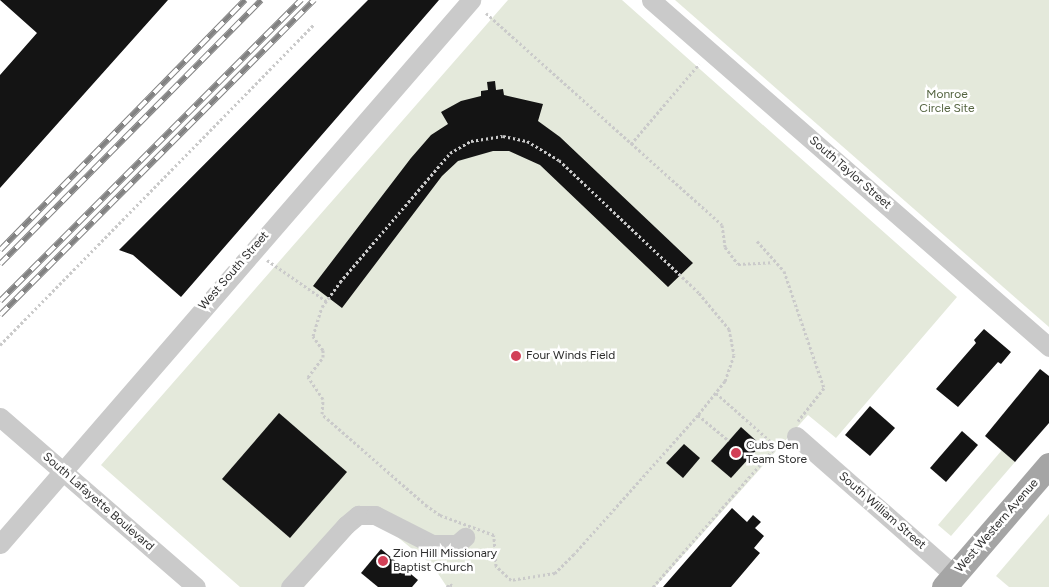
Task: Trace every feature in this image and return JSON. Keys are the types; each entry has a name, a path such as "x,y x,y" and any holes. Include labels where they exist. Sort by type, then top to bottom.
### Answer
{"main road":[{"name":"West Western Avenue","path":"955,583 1049,465"}],"street":[{"name":"West South Street","path":"0,544 61,470 471,0"},
{"name":"South Taylor Street","path":"651,0 1049,347"},
{"name":"South Lafayette Boulevard","path":"0,417 196,587"},
{"name":"South William Street","path":"792,432 955,583"},
{"path":"290,587 346,525 358,515 375,515 432,544 457,544 464,537"}],"path":[{"path":"486,13 722,225 725,247 738,264 773,262"},
{"path":"0,345 313,25"},
{"path":"631,144 700,64"},
{"path":"504,136 527,142 559,160 699,293 729,329 734,356 725,381 698,415 555,573 511,580 496,566 494,535 440,515 322,414 322,399 308,377 323,357 322,350 313,336 326,301 413,192 450,153 471,141 504,136"},
{"path":"653,587 776,446 792,432 824,388 784,271 773,262 757,241"},
{"path":"267,260 326,301"},
{"path":"716,393 776,446"},
{"path":"698,415 729,441"},
{"path":"447,587 450,584 454,587"}],"green space":[{"path":"508,0 622,0 957,297 836,438 808,415 655,587 447,587 433,566 384,526 361,523 304,587 240,587 101,465"},
{"name":"Monroe Circle Site","path":"675,0 1049,0 1049,327"},
{"path":"1002,450 1015,462 951,536 938,525"},
{"path":"1049,514 1049,587 1009,587 996,576"}],"building":[{"path":"0,0 168,0 0,188 0,75 37,33"},
{"path":"368,0 439,0 181,297 133,255 119,250"},
{"path":"495,81 496,90 503,89 504,95 543,104 538,121 560,137 693,263 668,287 540,165 509,151 493,151 458,161 442,176 342,308 313,286 411,158 431,135 448,124 441,112 461,101 481,96 481,91 488,90 487,82"},
{"path":"984,329 1011,352 1001,364 998,362 958,407 936,389 976,343 974,340"},
{"path":"1040,369 1049,376 1049,423 1015,462 985,436"},
{"path":"870,406 895,428 870,456 845,435"},
{"path":"279,413 347,472 290,538 222,479"},
{"name":"Cubs Den Team Store","path":"741,427 761,445 731,478 711,461"},
{"path":"962,431 978,445 946,482 930,468"},
{"path":"684,444 700,458 683,478 666,463"},
{"path":"732,508 747,522 753,515 761,522 755,528 764,536 754,548 760,553 731,587 663,587"},
{"name":"Zion Hill Missionary Baptist Church","path":"381,549 418,580 412,587 378,587 361,573"}],"railway":[{"path":"0,250 245,0"},
{"path":"0,264 261,0"},
{"path":"0,301 301,0"},
{"path":"0,315 314,0"}],"place":[{"name":"Four Winds Field","path":"516,356"},
{"name":"Cubs Den Team Store","path":"736,453"},
{"name":"Zion Hill Missionary Baptist Church","path":"383,561"}]}
